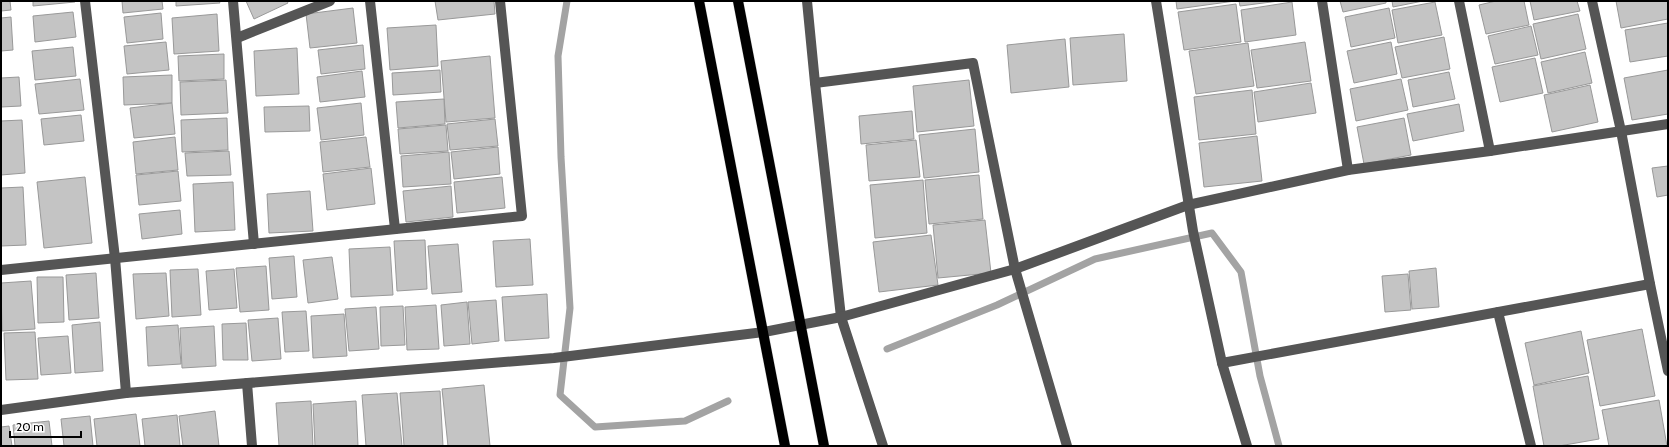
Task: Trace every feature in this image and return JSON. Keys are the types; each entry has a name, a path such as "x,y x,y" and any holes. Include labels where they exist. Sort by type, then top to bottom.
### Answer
{"main road":[{"path":"699,1 785,446"},
{"path":"738,1 802,324 824,446"}],"street":[{"path":"85,1 115,258 126,393"},
{"path":"233,1 254,244"},
{"path":"237,38 330,1"},
{"path":"370,1 395,229"},
{"path":"1,270 522,216 500,1"},
{"path":"807,1 814,83 841,316 883,446"},
{"path":"1156,1 1193,231 1222,363 1248,446"},
{"path":"1322,1 1348,170"},
{"path":"1459,1 1490,151"},
{"path":"1592,1 1621,131 1668,371"},
{"path":"814,83 973,63 1015,269 1067,446"},
{"path":"1,410 126,393 613,352 764,332 841,316 1015,269 1188,205 1348,170 1490,151 1668,124"},
{"path":"1222,363 1650,284"},
{"path":"1498,312 1531,446"},
{"path":"247,383 252,446"}],"building":[{"path":"1,1 10,1 11,10 1,11"},
{"path":"33,1 75,1 75,2 33,6"},
{"path":"122,1 162,1 163,9 123,13"},
{"path":"176,1 219,1 220,3 176,6"},
{"path":"246,1 287,1 288,3 254,19"},
{"path":"435,1 494,1 495,14 438,20"},
{"path":"1176,1 1235,1 1177,9"},
{"path":"1239,1 1279,1 1240,6"},
{"path":"1340,1 1386,1 1386,3 1343,12"},
{"path":"1392,1 1423,1 1393,7"},
{"path":"1496,1 1524,1 1529,25 1486,34 1479,5"},
{"path":"1530,1 1577,1 1580,11 1534,20"},
{"path":"1616,1 1668,1 1668,19 1621,28"},
{"path":"1292,2 1296,35 1245,42 1241,10"},
{"path":"1435,2 1442,35 1398,43 1392,10"},
{"path":"1236,4 1241,42 1184,50 1178,12"},
{"path":"353,8 357,43 310,48 306,14"},
{"path":"1389,8 1395,38 1351,47 1345,17"},
{"path":"73,12 76,37 35,42 33,16"},
{"path":"161,13 163,39 127,43 124,17"},
{"path":"217,14 219,51 174,54 172,18"},
{"path":"1578,14 1586,49 1541,59 1533,24"},
{"path":"11,17 13,50 1,51 1,18"},
{"path":"1668,23 1668,56 1630,62 1625,30"},
{"path":"436,25 438,66 390,70 387,28"},
{"path":"1531,26 1538,55 1495,64 1488,36"},
{"path":"1124,34 1127,81 1073,85 1070,38"},
{"path":"1444,37 1450,69 1402,78 1395,47"},
{"path":"1065,39 1069,87 1011,93 1007,45"},
{"path":"166,42 169,70 127,74 124,46"},
{"path":"1305,42 1311,81 1257,88 1251,50"},
{"path":"1391,42 1397,74 1354,83 1347,51"},
{"path":"1248,43 1254,86 1196,94 1189,51"},
{"path":"363,45 365,69 321,74 318,50"},
{"path":"73,47 76,76 35,80 32,51"},
{"path":"297,48 299,94 256,96 254,51"},
{"path":"1585,52 1592,83 1548,93 1541,62"},
{"path":"224,54 224,79 179,81 178,56"},
{"path":"490,56 495,118 446,122 441,61"},
{"path":"1535,58 1543,93 1500,102 1492,67"},
{"path":"440,70 441,92 393,95 392,73"},
{"path":"1668,70 1668,114 1632,120 1624,78"},
{"path":"362,71 365,97 320,102 317,77"},
{"path":"1449,72 1455,99 1413,107 1408,80"},
{"path":"172,75 172,103 124,105 123,77"},
{"path":"19,77 21,106 1,107 1,78"},
{"path":"80,79 84,110 39,114 35,84"},
{"path":"1401,79 1408,110 1356,121 1350,89"},
{"path":"226,80 228,113 181,115 180,82"},
{"path":"969,80 974,126 917,132 913,86"},
{"path":"1311,83 1316,113 1258,122 1254,92"},
{"path":"1590,85 1598,122 1552,132 1544,95"},
{"path":"1252,90 1256,134 1199,140 1194,97"},
{"path":"444,99 445,124 398,128 396,102"},
{"path":"172,103 175,134 134,138 130,108"},
{"path":"361,103 364,135 321,140 317,108"},
{"path":"1459,104 1464,131 1413,141 1407,114"},
{"path":"309,106 310,131 265,132 264,107"},
{"path":"912,111 914,139 861,144 859,116"},
{"path":"81,115 84,141 44,145 41,119"},
{"path":"227,118 228,150 182,152 181,120"},
{"path":"1404,118 1411,155 1364,164 1357,127"},
{"path":"495,119 498,146 450,150 447,124"},
{"path":"22,120 25,173 1,175 1,121"},
{"path":"446,125 448,151 400,154 398,129"},
{"path":"975,129 979,172 924,178 919,135"},
{"path":"1257,136 1262,181 1204,187 1199,143"},
{"path":"175,137 178,170 136,174 133,142"},
{"path":"366,137 370,167 323,172 320,142"},
{"path":"916,140 920,177 869,181 866,145"},
{"path":"498,147 500,174 454,179 451,152"},
{"path":"229,151 231,175 187,176 185,153"},
{"path":"449,152 451,184 403,187 401,156"},
{"path":"1668,166 1668,195 1657,197 1652,168"},
{"path":"371,168 375,204 327,210 323,174"},
{"path":"178,171 181,201 139,205 136,175"},
{"path":"979,175 983,219 929,224 925,180"},
{"path":"85,177 92,243 44,248 37,182"},
{"path":"502,177 505,208 457,213 454,182"},
{"path":"923,180 927,233 875,238 870,185"},
{"path":"233,182 235,230 195,232 193,184"},
{"path":"451,186 453,217 406,222 403,191"},
{"path":"23,187 26,245 1,246 1,188"},
{"path":"310,191 313,231 269,233 267,194"},
{"path":"180,210 182,234 142,239 139,214"},
{"path":"985,220 991,273 938,278 933,225"},
{"path":"931,235 938,285 879,292 873,242"},
{"path":"530,239 533,285 496,287 493,241"},
{"path":"425,240 427,289 397,291 394,241"},
{"path":"458,244 462,292 432,294 428,246"},
{"path":"390,247 393,295 351,297 349,249"},
{"path":"294,256 297,297 272,299 269,258"},
{"path":"332,257 338,299 308,303 303,260"},
{"path":"266,266 269,310 240,312 236,268"},
{"path":"1436,268 1439,307 1412,309 1409,271"},
{"path":"198,269 201,315 172,317 170,270"},
{"path":"234,269 237,308 209,310 206,271"},
{"path":"96,273 99,318 69,320 66,275"},
{"path":"166,273 169,316 136,319 133,274"},
{"path":"1408,274 1411,310 1385,312 1382,276"},
{"path":"37,277 63,277 64,322 38,323"},
{"path":"31,281 35,329 2,331 1,283"},
{"path":"547,294 549,338 505,341 502,297"},
{"path":"496,300 499,341 472,344 468,302"},
{"path":"467,302 470,344 444,346 441,305"},
{"path":"436,305 439,349 407,350 405,307"},
{"path":"403,306 405,345 381,346 380,307"},
{"path":"376,307 379,349 349,351 345,309"},
{"path":"306,311 309,351 285,352 282,312"},
{"path":"344,314 347,356 313,358 311,316"},
{"path":"278,318 281,359 252,361 248,320"},
{"path":"100,322 103,371 75,373 72,325"},
{"path":"246,323 248,360 223,360 222,324"},
{"path":"178,325 181,364 148,366 146,327"},
{"path":"214,326 216,366 182,368 180,328"},
{"path":"1642,329 1655,396 1600,406 1587,340"},
{"path":"1581,331 1589,373 1534,385 1525,343"},
{"path":"35,332 38,379 6,380 4,333"},
{"path":"68,336 71,373 41,375 38,338"},
{"path":"1588,376 1599,439 1559,446 1544,446 1533,386"},
{"path":"484,385 490,446 448,446 442,389"},
{"path":"440,391 443,446 404,446 400,393"},
{"path":"397,393 402,446 366,446 362,395"},
{"path":"1659,400 1667,446 1609,446 1602,410"},
{"path":"311,401 313,446 279,446 276,403"},
{"path":"356,401 358,446 315,446 313,404"},
{"path":"215,411 219,446 183,446 179,416"},
{"path":"136,414 140,446 97,446 94,419"},
{"path":"177,415 180,446 145,446 142,419"},
{"path":"90,416 93,446 64,446 61,419"},
{"path":"49,421 52,446 15,446 13,425"},
{"path":"9,426 12,446 1,446 1,427"}],"waterway":[{"path":"567,1 558,56 561,157 570,308 560,395 595,427 685,421 728,401"},
{"path":"887,349 997,305 1095,259 1212,233 1241,272 1260,376 1279,446"}]}
